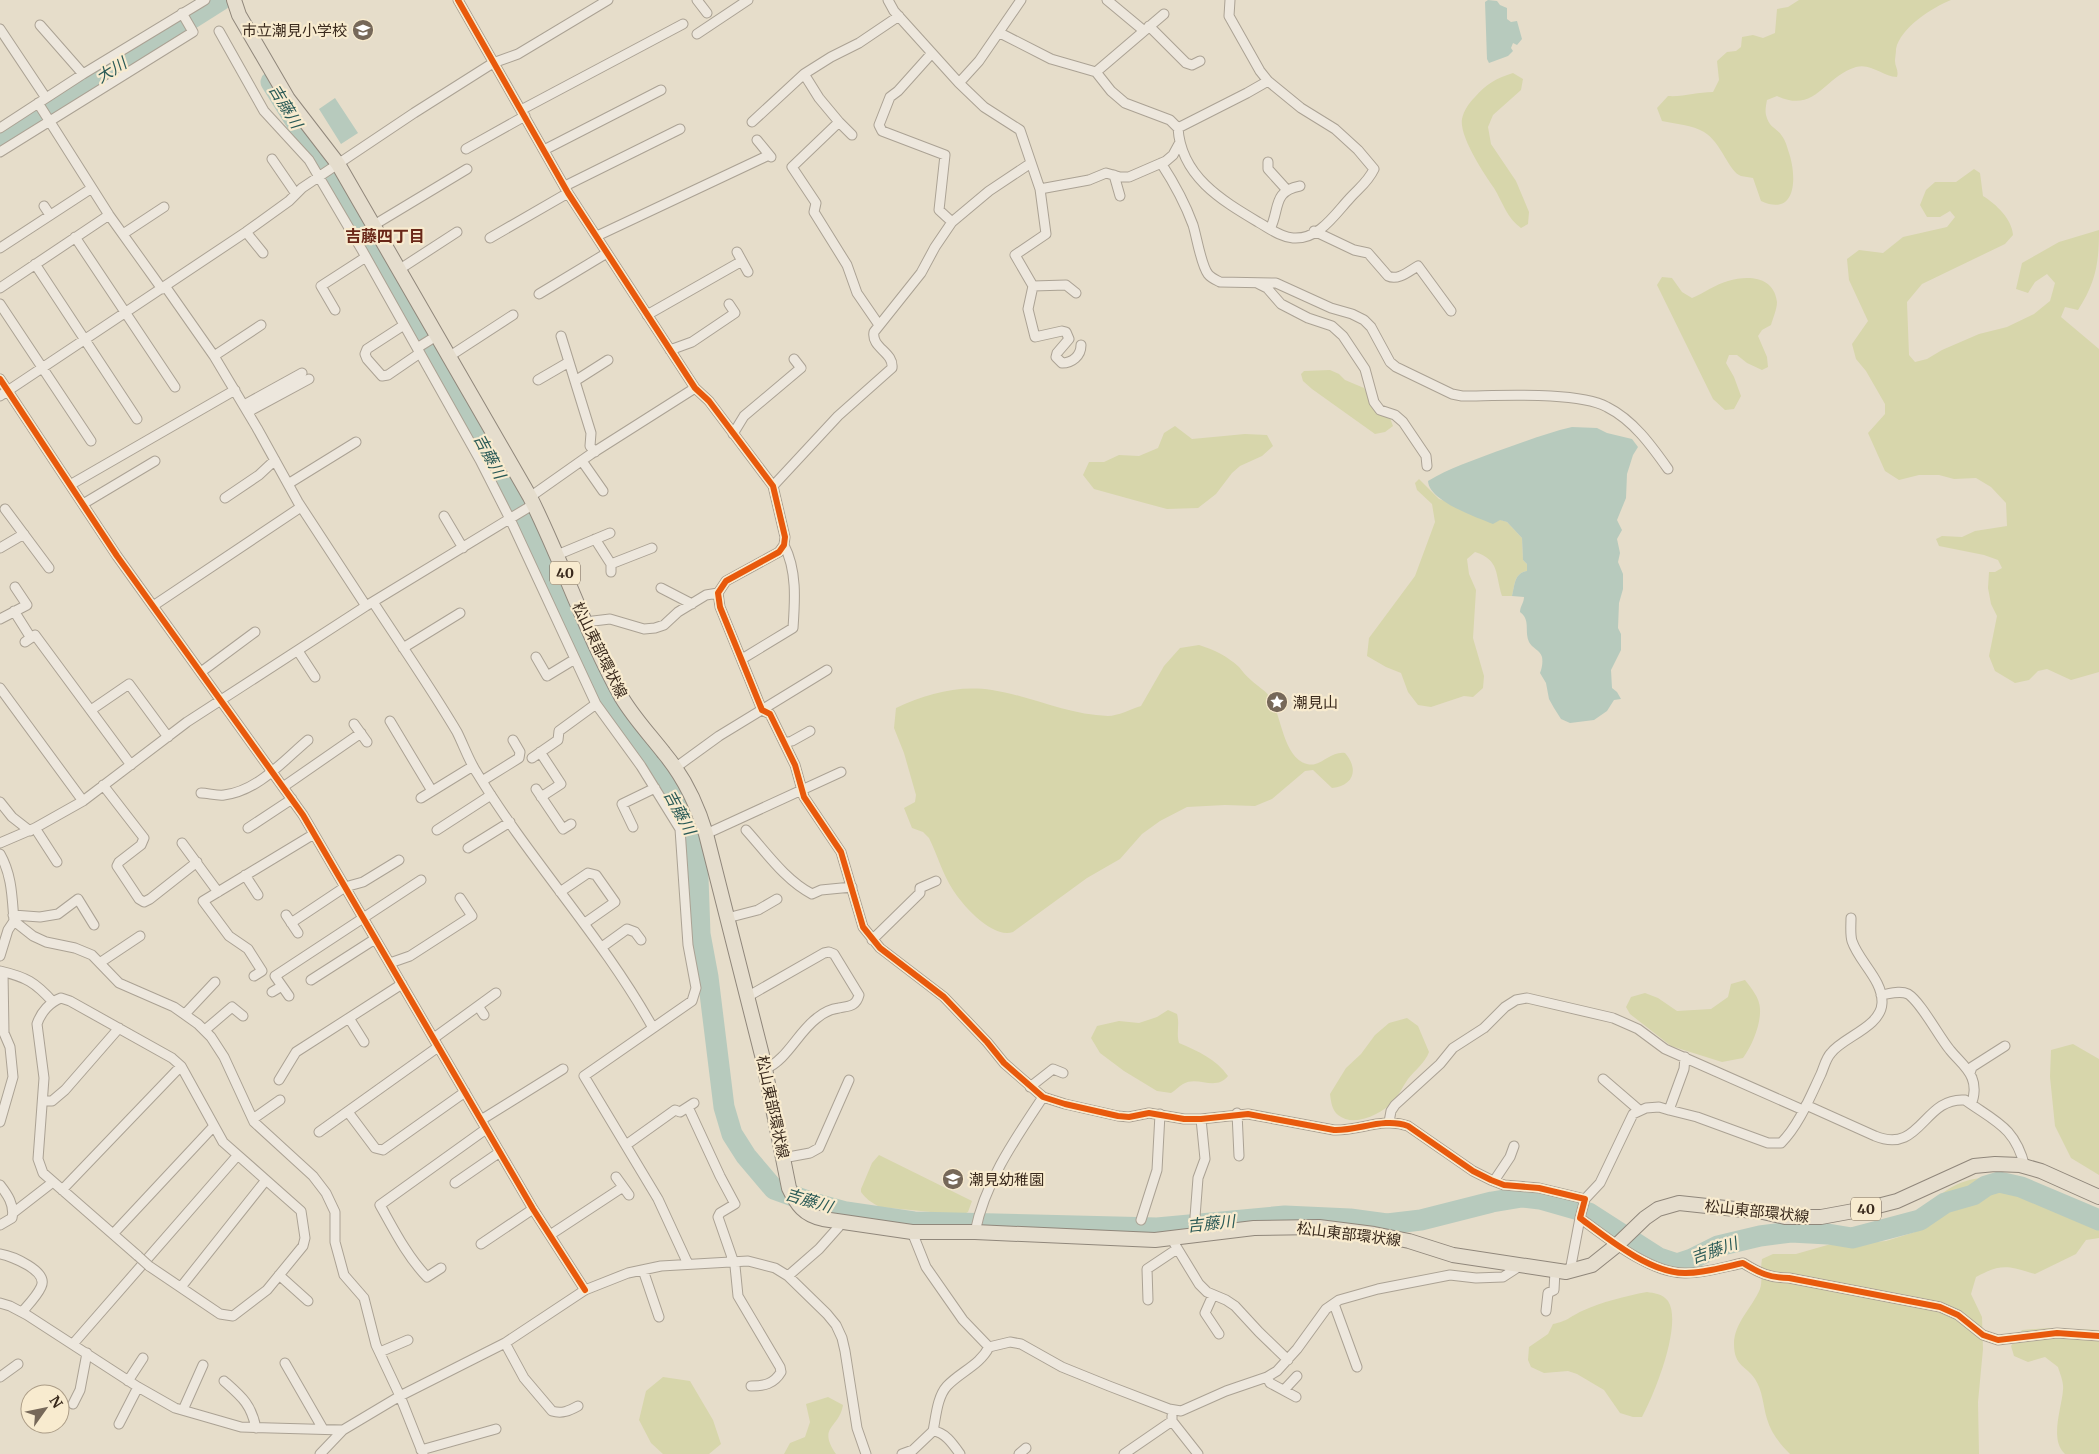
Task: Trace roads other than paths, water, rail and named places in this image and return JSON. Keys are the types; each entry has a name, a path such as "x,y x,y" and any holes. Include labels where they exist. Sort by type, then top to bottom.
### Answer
{"main road":[{"name":"松山東部環状線","path":"234,0 239,15 288,99 336,166 374,225 436,336 450,356 558,555 605,667 624,701 675,768 694,799 706,834 765,1069 789,1188 796,1204 812,1217 912,1232 975,1229 1155,1240 1174,1243 1254,1228 1318,1227 1374,1234 1409,1241 1453,1255 1555,1271 1570,1271 1592,1265 1658,1209 1679,1203 1763,1212 1785,1217 1821,1217 1897,1201 1974,1166 1995,1164 2026,1167 2041,1171 2099,1196"}],"street":[{"path":"0,128 83,74 205,0"},
{"path":"458,0 567,189 647,315 695,388 709,400 773,486 785,537 784,545 779,552 726,581 718,593 720,607 762,710 770,714 795,766 804,797 841,852 863,927 872,940 900,965 920,977 944,997 988,1042 1004,1063 1043,1097 1065,1104 1129,1117 1149,1113 1184,1119 1201,1119 1238,1114 1347,1131 1389,1122 1398,1123 1408,1126 1473,1171 1494,1181 1504,1185 1539,1188 1584,1201"},
{"path":"4,394 246,232 321,175 494,63 518,54 608,0"},
{"path":"698,0 706,13"},
{"path":"697,34 748,0"},
{"path":"888,0 899,16 959,83 984,107 1020,130 1040,189 1046,234 1015,255 1033,286 1028,309 1035,337 1062,331 1066,332 1068,339 1056,357 1062,363 1067,363 1079,355 1081,345"},
{"path":"959,83 979,61 1000,33 1002,26 1021,0"},
{"path":"1107,0 1146,28 1186,63 1192,65 1200,61"},
{"path":"1000,33 1026,48 1051,59 1096,72 1111,91 1125,103 1170,120 1178,128 1179,144 1183,155 1202,182 1225,202 1270,229 1291,238 1301,237 1314,231 1336,215 1346,202 1366,184 1374,169 1358,150 1335,129 1301,108 1268,81 1260,71 1229,16 1230,0"},
{"path":"0,152 48,119 193,32 182,13"},
{"path":"1096,72 1164,14"},
{"path":"752,122 804,74 831,57 859,43 899,16"},
{"path":"466,149 523,113 683,24"},
{"path":"40,25 83,74"},
{"path":"0,29 48,119 109,215 214,356 301,507 369,604 403,648 457,733 473,766 491,795 602,947 634,994 653,1028"},
{"path":"219,31 264,111 321,175 512,518 596,704 655,788 680,829 688,945 696,988 692,1001 584,1076 658,1198 688,1264"},
{"path":"932,53 898,91 890,97 879,125 882,131 945,155 939,210 952,222"},
{"path":"804,74 819,98 852,134"},
{"path":"1178,128 1248,94 1268,81"},
{"path":"544,150 661,90"},
{"path":"839,122 792,167 816,203 814,212 847,265 857,293 879,325"},
{"path":"490,238 567,189 680,129"},
{"path":"596,236 770,156 757,140"},
{"path":"1040,189 1089,180 1106,173 1129,177 1161,163 1173,155 1179,144"},
{"path":"272,159 296,194"},
{"path":"1268,162 1268,169 1287,190"},
{"path":"773,486 838,416 892,368 890,358 877,344 874,337 879,325 921,273 935,246 952,222 989,191 1031,163"},
{"path":"1161,163 1184,201 1208,274 1220,282 1276,283 1331,308 1352,314 1364,320 1376,336 1390,362 1401,370 1452,394 1462,396 1574,398 1606,406 1636,428 1668,469"},
{"path":"374,225 467,169"},
{"path":"1114,175 1120,196"},
{"path":"1270,229 1275,219 1275,209 1279,200 1287,190 1300,186"},
{"path":"0,248 92,188"},
{"path":"44,206 50,216"},
{"path":"123,234 164,208"},
{"path":"0,288 109,215"},
{"path":"1314,231 1354,250 1368,252 1388,276 1392,278 1397,278 1418,266 1451,311"},
{"path":"246,232 263,252"},
{"path":"400,269 457,232"},
{"path":"76,237 175,387"},
{"path":"539,294 607,252"},
{"path":"737,252 748,272"},
{"path":"335,310 321,286 366,257"},
{"path":"647,315 742,262"},
{"path":"35,264 136,419"},
{"path":"1254,282 1267,288 1281,304 1308,318 1332,326 1343,336 1365,369 1374,402 1380,410 1395,415 1403,422 1426,456 1427,466"},
{"path":"1033,286 1066,285 1076,293"},
{"path":"0,304 91,441"},
{"path":"670,350 692,342 735,313 729,304"},
{"path":"450,356 514,315"},
{"path":"214,356 261,325"},
{"path":"404,325 367,349 365,354 367,359 382,376 388,376 436,336"},
{"path":"561,336 591,433 590,446 594,452"},
{"path":"733,434 744,416 801,368 794,358"},
{"path":"575,381 608,360"},
{"path":"538,380 569,362"},
{"path":"246,409 305,376"},
{"path":"0,380 4,394 292,799 533,1209 585,1290"},
{"path":"0,843 32,829 83,801 168,737 222,700 369,604 512,518 594,452 695,388"},
{"path":"70,485 235,390"},
{"path":"288,484 356,442"},
{"path":"82,504 155,460"},
{"path":"225,498 259,475 275,460"},
{"path":"582,461 602,491"},
{"path":"153,606 301,507"},
{"path":"5,508 50,568"},
{"path":"444,516 463,548"},
{"path":"558,555 610,533"},
{"path":"0,548 24,534"},
{"path":"595,539 611,568 652,548"},
{"path":"742,659 793,628 794,572 790,556 784,545"},
{"path":"0,619 27,604 15,586"},
{"path":"661,588 692,604"},
{"path":"585,622 610,619 644,629 655,628 664,625 678,612 706,595 718,593"},
{"path":"14,611 28,640 36,635 131,765"},
{"path":"403,648 460,613"},
{"path":"201,672 255,632"},
{"path":"298,650 315,677"},
{"path":"536,657 547,676 576,659"},
{"path":"675,768 719,736 827,670"},
{"path":"91,710 129,684 168,737"},
{"path":"0,688 83,801"},
{"path":"532,758 558,740 559,731 596,704"},
{"path":"390,721 432,791"},
{"path":"354,724 367,742"},
{"path":"784,743 792,741 810,731"},
{"path":"283,787 360,733"},
{"path":"201,793 224,795 260,780 308,740"},
{"path":"482,781 519,758 520,752 513,740"},
{"path":"540,752 561,784 538,793 563,829 571,824"},
{"path":"421,798 473,766"},
{"path":"706,834 841,772"},
{"path":"103,785 144,838 141,845 119,862 117,866 139,899 144,902 150,899 197,862"},
{"path":"633,827 622,804 655,788"},
{"path":"437,830 491,795"},
{"path":"248,828 292,799"},
{"path":"0,802 12,817 32,829 57,862"},
{"path":"468,848 510,822"},
{"path":"746,830 783,872 801,889 812,894 821,890 852,887"},
{"path":"254,976 262,971 248,949 230,936 203,901 314,834"},
{"path":"182,842 218,892"},
{"path":"0,854 7,867 10,879 13,918 0,956"},
{"path":"291,923 345,887 364,882 399,860"},
{"path":"560,892 588,873 596,875 615,902 585,923"},
{"path":"244,876 258,895"},
{"path":"289,996 275,976 421,880"},
{"path":"872,940 920,893 920,888 936,880"},
{"path":"390,963 410,956 472,916 460,898"},
{"path":"13,918 58,914 78,899 94,925"},
{"path":"727,918 758,910 777,899"},
{"path":"286,914 298,933"},
{"path":"13,918 33,936 46,942 84,951 101,962 119,983 162,1001 185,1014 205,1030 218,1046 253,1119 263,1132 313,1176 326,1193 335,1212 335,1242 344,1275 364,1298 376,1344 400,1396 422,1452 496,1429"},
{"path":"1570,1271 1584,1201 1600,1183 1633,1114 1652,1107 1669,1110 1774,1144 1780,1143 1786,1137 1805,1108 1830,1054 1873,1020 1879,1013 1882,1004 1881,995 1852,940 1851,918"},
{"path":"602,947 627,929 634,932 641,940"},
{"path":"101,962 140,936"},
{"path":"311,980 375,939"},
{"path":"747,997 824,953 829,952 834,954 859,995 858,1000 853,1005 832,1010 817,1018 774,1065 765,1069"},
{"path":"0,1122 13,1077 10,1047 4,1033 1,971 24,977 53,1002"},
{"path":"185,1014 215,982"},
{"path":"279,1080 296,1052 402,984"},
{"path":"272,992 282,986"},
{"path":"1881,995 1902,992 1911,997 1949,1049 1970,1073 1973,1080 1974,1093 1971,1104"},
{"path":"434,1038 496,993"},
{"path":"61,998 119,1028 172,1058 180,1066 223,1142 301,1211 306,1238 303,1246 267,1290 234,1316 220,1314 149,1266 43,1173 38,1159 44,1065 37,1024 40,1016 53,1002 61,998"},
{"path":"1389,1122 1396,1105 1440,1064 1453,1048 1484,1028 1505,1007 1516,1000 1527,998 1612,1018 1638,1028 1665,1049 1885,1141 1895,1142 1904,1139 1946,1102 1956,1099 1965,1100 2013,1136 2021,1150 2026,1167"},
{"path":"478,1006 484,1016"},
{"path":"205,1030 232,1007 243,1016"},
{"path":"349,1018 364,1042"},
{"path":"43,1101 52,1101 65,1090 119,1028"},
{"path":"1970,1073 1972,1067 2005,1046"},
{"path":"319,1132 438,1047"},
{"path":"1669,1110 1684,1069 1685,1057"},
{"path":"62,1190 180,1066"},
{"path":"481,1120 563,1069"},
{"path":"1030,1087 1053,1069 1063,1072"},
{"path":"1603,1079 1640,1110"},
{"path":"783,1158 810,1153 819,1148 848,1083 838,1082"},
{"path":"348,1112 375,1148 383,1150 465,1092"},
{"path":"975,1229 988,1187 1017,1136 1043,1097"},
{"path":"253,1119 280,1100"},
{"path":"626,1145 675,1110 680,1112 691,1105 720,1176 735,1204 720,1213 718,1217 735,1266 738,1296 741,1305 780,1367 781,1372 772,1382 762,1386 751,1386"},
{"path":"1141,1220 1157,1170 1160,1114"},
{"path":"1238,1114 1239,1156"},
{"path":"1195,1217 1198,1178 1205,1160 1201,1119"},
{"path":"113,1234 214,1128"},
{"path":"441,1268 427,1277 418,1268 380,1205 486,1129"},
{"path":"1494,1181 1510,1157 1514,1146"},
{"path":"455,1183 500,1152"},
{"path":"73,1344 237,1156"},
{"path":"616,1177 629,1195"},
{"path":"181,1288 266,1180"},
{"path":"0,1225 12,1218 13,1213 53,1182"},
{"path":"0,1185 7,1193 13,1213"},
{"path":"390,1185 396,1194"},
{"path":"550,1235 623,1187"},
{"path":"487,1243 533,1209"},
{"path":"1581,1216 1622,1240 1653,1264 1669,1271 1685,1273 1713,1270 1743,1263 1759,1274 1773,1278 1798,1280 1940,1307 1958,1315 1983,1335 1998,1340 2057,1333 2099,1336"},
{"path":"788,1276 819,1249 843,1222"},
{"path":"912,1232 926,1267 963,1320 989,1347"},
{"path":"1148,1300 1147,1269 1174,1243 1199,1284 1213,1295 1235,1306 1288,1360"},
{"path":"0,1254 31,1267 39,1274 43,1281 41,1287 22,1312"},
{"path":"324,1453 343,1430 400,1396 505,1343 585,1290 628,1273 688,1264 733,1261 761,1263 776,1268 788,1276 827,1314 842,1338 857,1428 866,1454"},
{"path":"989,1347 1010,1342 1022,1344 1062,1367 1171,1410 1181,1411 1226,1391 1267,1378 1288,1360 1326,1309 1339,1300 1378,1289 1450,1274 1476,1278 1504,1277 1520,1266"},
{"path":"644,1270 658,1317"},
{"path":"1546,1311 1548,1293 1554,1290 1555,1271"},
{"path":"279,1275 308,1301"},
{"path":"1213,1295 1205,1313 1219,1334"},
{"path":"0,1303 22,1312 138,1388 157,1399 183,1410 223,1424 241,1428 343,1430"},
{"path":"1334,1304 1357,1367"},
{"path":"380,1352 408,1340"},
{"path":"505,1343 524,1378 552,1412 568,1411 578,1406"},
{"path":"902,1454 913,1450 933,1431 940,1400 946,1387 971,1368 986,1353 989,1347"},
{"path":"73,1404 80,1390 87,1353"},
{"path":"128,1381 143,1358"},
{"path":"285,1363 323,1429"},
{"path":"0,1377 18,1364"},
{"path":"183,1410 203,1365"},
{"path":"1284,1390 1297,1376"},
{"path":"1267,1378 1270,1383 1296,1397"},
{"path":"224,1381 247,1402 254,1415 256,1428"},
{"path":"119,1424 138,1388"},
{"path":"1171,1410 1172,1421 1198,1454"},
{"path":"1124,1454 1172,1421"},
{"path":"933,1431 939,1431 947,1437 960,1454"}],"waterway":[{"name":"大川","path":"0,140 221,0"},
{"name":"吉藤川","path":"271,82 354,215 466,412 534,539 608,704 686,814 692,828 697,849 700,934 708,977 724,1107 732,1134 746,1156 774,1189 846,1212 914,1222 1157,1228 1285,1216 1350,1219 1387,1224 1421,1220 1492,1202 1522,1197 1540,1199 1589,1213 1659,1258 1677,1264 1718,1246 1760,1236 1791,1232 1828,1234 1852,1238 1920,1220 1945,1203 1973,1195 1986,1186 1999,1182 2021,1187 2099,1220"}],"place":[{"name":"市立潮見小学校","path":"363,30"},
{"name":"潮見山","path":"1277,702"},
{"name":"潮見幼稚園","path":"953,1179"}],"district":[{"name":"吉藤四丁目","path":"385,236"}]}
